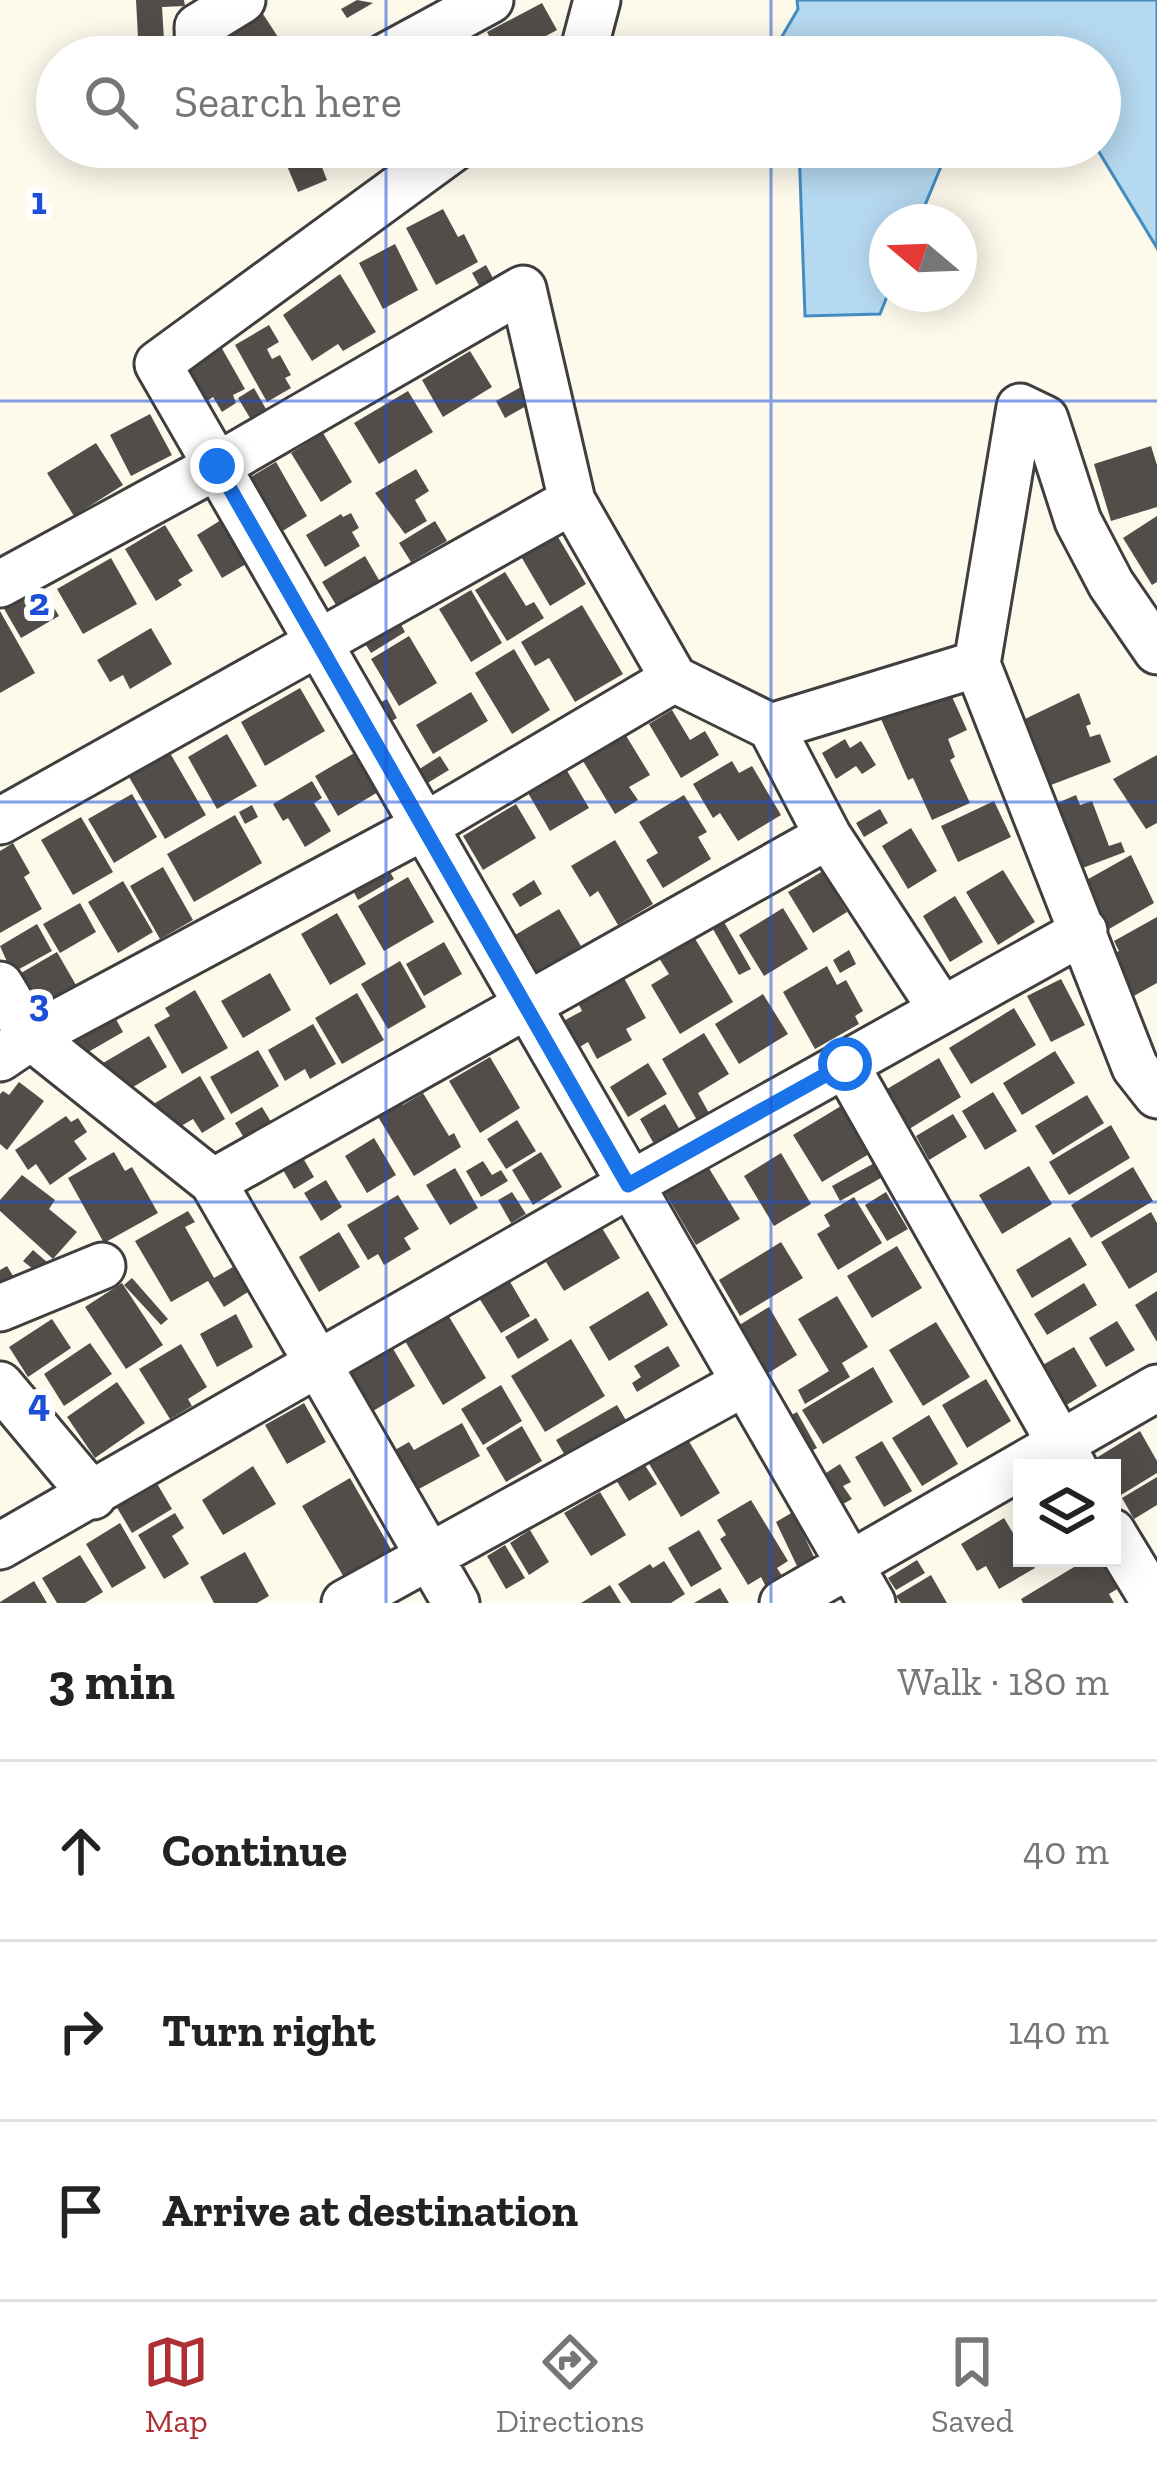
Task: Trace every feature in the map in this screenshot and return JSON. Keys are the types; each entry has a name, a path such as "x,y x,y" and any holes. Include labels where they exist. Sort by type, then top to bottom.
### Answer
{"street":[{"path":"198,36 198,27 242,0"},
{"path":"424,36 490,0"},
{"path":"587,36 597,0"},
{"path":"426,168 158,364 861,1584"},
{"path":"0,584 217,466 523,289 572,501 674,679 771,727 828,836 942,1010"},
{"path":"1157,651 1111,584 1078,521 1045,419 1020,407 977,664 1135,1067 1157,1095"},
{"path":"0,821 572,501"},
{"path":"771,727 977,664"},
{"path":"15,1048 423,827 674,679"},
{"path":"213,1182 828,836"},
{"path":"0,1546 628,1185 1084,931"},
{"path":"0,985 15,1048 213,1182 456,1603"},
{"path":"845,1064 1067,1457"},
{"path":"0,1308 102,1267"},
{"path":"345,1603 744,1383"},
{"path":"0,1385 93,1496"},
{"path":"783,1603 861,1584 1067,1457 1157,1388"},
{"path":"1121,1547 1155,1603"}],"water":[{"path":"797,0 1157,0 1157,248 1109,168 1121,168 1121,36 782,36 798,9"},
{"path":"800,168 940,168 925,204 869,204 869,312 880,314 805,316"}],"building":[{"path":"136,0 184,0 185,6 162,7 164,36 138,36"},
{"path":"357,0 373,3 347,18 341,9"},
{"path":"542,3 557,30 546,36 489,36 487,32"},
{"path":"263,14 277,36 230,36"},
{"path":"288,168 322,168 327,180 298,192"},
{"path":"443,209 458,237 464,234 478,262 436,285 406,228"},
{"path":"395,244 418,290 383,309 359,263"},
{"path":"486,265 494,280 480,287 472,273"},
{"path":"340,274 376,332 343,351 338,344 312,361 283,315"},
{"path":"269,325 279,342 267,349 272,359 280,355 291,375 285,378 291,388 267,402 235,345"},
{"path":"220,345 245,389 233,395 236,403 222,412 213,397 206,402 185,366"},
{"path":"470,351 492,387 443,417 422,380"},
{"path":"521,387 530,404 505,418 496,401"},
{"path":"254,388 266,409 250,418 238,398"},
{"path":"408,391 433,432 379,464 354,423"},
{"path":"150,414 172,455 131,476 110,435"},
{"path":"323,433 352,482 321,502 291,453"},
{"path":"96,443 123,485 74,516 47,473"},
{"path":"1151,446 1157,465 1157,507 1111,521 1094,464"},
{"path":"276,462 307,516 281,532 249,478"},
{"path":"416,469 429,491 415,500 427,521 405,534 375,493"},
{"path":"351,513 359,528 352,532 360,546 325,567 306,535"},
{"path":"1157,516 1157,582 1152,585 1123,538"},
{"path":"221,520 246,564 222,578 197,535"},
{"path":"435,521 447,541 411,562 399,543"},
{"path":"165,525 193,571 178,580 182,585 156,601 125,549"},
{"path":"555,532 586,584 550,606 519,553"},
{"path":"365,556 383,587 341,613 322,582"},
{"path":"111,558 137,604 83,634 57,589"},
{"path":"505,572 526,606 534,602 544,618 507,641 475,590"},
{"path":"41,585 59,616 21,638 3,607"},
{"path":"471,590 502,643 471,662 439,609"},
{"path":"582,605 623,674 575,702 549,658 535,666 521,642"},
{"path":"0,611 35,673 0,693"},
{"path":"398,619 405,632 371,653 362,639"},
{"path":"151,628 172,664 130,689 123,675 110,682 97,660"},
{"path":"409,636 437,683 399,706 371,659"},
{"path":"514,649 550,710 512,734 475,673"},
{"path":"300,688 325,731 265,766 241,722"},
{"path":"949,690 967,730 948,739 955,757 950,760 970,803 932,820 881,719"},
{"path":"471,692 488,721 433,754 416,725"},
{"path":"1079,693 1091,724 1086,726 1090,737 1100,734 1111,762 1051,785 1025,719"},
{"path":"387,699 397,718 383,726 372,707"},
{"path":"672,710 690,740 705,731 719,755 681,778 649,724"},
{"path":"622,729 650,775 629,787 638,800 615,814 580,756"},
{"path":"227,734 257,786 217,809 188,757"},
{"path":"845,739 850,748 861,741 876,765 862,774 856,766 836,779 822,753"},
{"path":"356,752 378,792 338,816 315,776"},
{"path":"170,753 206,815 165,839 129,777"},
{"path":"1157,755 1157,823 1146,829 1113,779"},
{"path":"440,756 449,770 421,787 413,773"},
{"path":"732,761 739,773 752,766 781,815 738,841 720,813 713,818 693,784"},
{"path":"566,769 589,808 550,831 528,793"},
{"path":"312,781 322,798 314,803 331,831 305,847 288,818 283,821 273,804"},
{"path":"132,794 157,837 114,863 88,819"},
{"path":"684,795 707,832 698,837 711,859 663,888 646,860 658,853 639,822"},
{"path":"1076,795 1080,805 1092,801 1109,846 1121,842 1125,852 1080,869 1055,804"},
{"path":"994,801 1011,837 958,862 941,826"},
{"path":"516,804 536,838 483,870 463,836"},
{"path":"252,805 258,817 245,824 239,812"},
{"path":"880,809 888,823 864,837 856,823"},
{"path":"235,815 262,863 194,902 167,854"},
{"path":"81,817 113,872 73,895 41,840"},
{"path":"911,828 937,871 908,889 882,846"},
{"path":"615,840 653,904 618,925 598,891 590,897 571,866"},
{"path":"13,843 30,873 24,877 42,909 0,933 0,851"},
{"path":"1131,855 1154,903 1109,929 1083,882"},
{"path":"384,861 394,879 358,900 348,881"},
{"path":"163,867 193,920 160,939 130,886"},
{"path":"1003,870 1035,922 998,945 966,892"},
{"path":"823,871 847,912 813,933 788,892"},
{"path":"408,877 434,922 384,951 358,906"},
{"path":"534,880 542,894 520,907 512,894"},
{"path":"123,881 153,932 118,953 88,902"},
{"path":"955,896 983,942 950,962 923,916"},
{"path":"80,903 96,932 60,953 43,924"},
{"path":"783,908 808,949 764,976 739,935"},
{"path":"559,909 581,946 532,976 510,938"},
{"path":"337,913 366,964 330,985 301,934"},
{"path":"720,915 751,969 739,975 709,922"},
{"path":"1157,917 1157,983 1132,997 1109,956 1119,951 1114,941"},
{"path":"37,924 52,951 12,973 0,946"},
{"path":"694,937 733,1002 680,1034 651,985 669,974 659,958"},
{"path":"444,942 462,974 424,996 406,964"},
{"path":"849,950 856,964 840,973 833,960"},
{"path":"57,952 84,999 48,1019 21,973"},
{"path":"400,961 426,1007 388,1029 361,984"},
{"path":"827,966 837,985 846,980 863,1011 855,1016 859,1024 815,1049 783,992"},
{"path":"270,973 291,1010 243,1038 221,1001"},
{"path":"624,978 646,1018 626,1029 632,1040 597,1059 588,1042 571,1052 556,1025 582,1011 578,1003"},
{"path":"1061,979 1085,1025 1051,1042 1027,996"},
{"path":"195,990 228,1048 182,1074 154,1025 170,1016 165,1008"},
{"path":"357,993 384,1040 342,1064 315,1018"},
{"path":"763,994 788,1034 739,1064 715,1024"},
{"path":"1014,1008 1036,1045 971,1084 949,1048"},
{"path":"113,1014 123,1032 83,1055 73,1037"},
{"path":"313,1024 336,1064 310,1079 305,1069 285,1081 268,1050"},
{"path":"704,1033 729,1074 698,1093 710,1115 698,1122 662,1059"},
{"path":"149,1036 167,1067 121,1094 103,1063"},
{"path":"258,1050 279,1086 231,1114 210,1077"},
{"path":"1055,1051 1075,1083 1022,1115 1003,1083"},
{"path":"490,1057 520,1108 480,1133 449,1081"},
{"path":"939,1058 961,1097 906,1131 882,1092"},
{"path":"648,1063 667,1094 628,1117 610,1087"},
{"path":"200,1076 225,1119 202,1133 193,1119 171,1132 155,1103"},
{"path":"19,1082 44,1101 7,1150 0,1144 0,1094 9,1095"},
{"path":"396,1092 403,1105 423,1093 461,1147 414,1176 372,1107"},
{"path":"993,1092 1017,1131 985,1150 962,1111"},
{"path":"1087,1095 1104,1123 1053,1155 1035,1126"},
{"path":"665,1104 680,1130 654,1144 640,1119"},
{"path":"841,1106 869,1154 822,1182 793,1135"},
{"path":"262,1107 276,1130 249,1146 235,1123"},
{"path":"953,1114 967,1137 929,1160 916,1136"},
{"path":"66,1116 71,1122 78,1118 87,1132 74,1141 87,1159 50,1185 36,1164 28,1170 15,1150"},
{"path":"517,1120 536,1151 506,1169 487,1139"},
{"path":"1111,1125 1130,1158 1069,1195 1049,1162"},
{"path":"374,1138 396,1175 367,1193 345,1156"},
{"path":"299,1151 314,1177 294,1189 279,1163"},
{"path":"114,1152 125,1171 132,1167 158,1213 104,1243 68,1178"},
{"path":"541,1152 562,1187 533,1205 512,1170"},
{"path":"781,1153 811,1204 774,1226 744,1176"},
{"path":"880,1160 888,1174 840,1201 832,1186"},
{"path":"483,1161 492,1175 501,1170 508,1181 481,1197 466,1171"},
{"path":"707,1165 740,1219 696,1245 664,1191"},
{"path":"1029,1166 1052,1204 1002,1234 979,1195"},
{"path":"1133,1167 1153,1201 1091,1238 1071,1205"},
{"path":"455,1168 478,1208 450,1225 426,1185"},
{"path":"22,1175 55,1200 49,1209 77,1232 53,1259 0,1211 0,1200"},
{"path":"326,1180 342,1207 321,1221 304,1193"},
{"path":"512,1192 526,1214 511,1223 498,1200"},
{"path":"886,1192 908,1229 887,1241 865,1205"},
{"path":"398,1195 419,1229 404,1238 411,1249 384,1265 378,1254 368,1260 347,1225"},
{"path":"854,1197 882,1243 838,1270 817,1234 830,1226 824,1215"},
{"path":"188,1211 195,1222 185,1227 214,1278 233,1267 248,1292 224,1307 208,1281 171,1302 135,1241"},
{"path":"1151,1212 1157,1223 1157,1272 1129,1289 1101,1242"},
{"path":"602,1228 620,1258 564,1291 546,1262"},
{"path":"339,1232 360,1267 319,1292 299,1257"},
{"path":"1070,1237 1087,1265 1032,1298 1016,1270"},
{"path":"781,1242 803,1278 740,1316 719,1280"},
{"path":"897,1246 922,1288 872,1318 847,1276"},
{"path":"33,1250 47,1262 38,1273 23,1261"},
{"path":"7,1266 21,1289 0,1302 0,1270"},
{"path":"132,1278 168,1319 161,1325 124,1285"},
{"path":"509,1280 530,1316 501,1333 479,1298"},
{"path":"122,1283 163,1345 126,1369 85,1307"},
{"path":"1084,1283 1097,1305 1047,1335 1034,1314"},
{"path":"648,1291 668,1325 609,1361 589,1327"},
{"path":"1157,1291 1157,1342 1135,1305"},
{"path":"837,1296 868,1347 842,1363 850,1377 805,1404 798,1390 829,1371 798,1319"},
{"path":"769,1307 797,1355 757,1380 728,1332"},
{"path":"236,1314 253,1347 217,1367 200,1334"},
{"path":"448,1315 486,1378 443,1405 405,1341"},
{"path":"536,1318 549,1340 518,1359 505,1337"},
{"path":"52,1319 71,1348 28,1377 9,1347"},
{"path":"1117,1321 1135,1350 1106,1367 1089,1338"},
{"path":"936,1322 970,1377 923,1406 889,1350"},
{"path":"571,1339 605,1396 545,1432 511,1376"},
{"path":"389,1342 415,1386 368,1414 342,1370"},
{"path":"90,1343 112,1374 64,1406 44,1374"},
{"path":"181,1344 207,1387 188,1399 192,1406 170,1419 139,1369"},
{"path":"668,1346 680,1366 637,1392 632,1383 641,1377 634,1366"},
{"path":"1074,1347 1097,1386 1065,1406 1041,1366"},
{"path":"873,1367 893,1402 823,1444 802,1410"},
{"path":"986,1379 1011,1421 967,1448 942,1405"},
{"path":"117,1382 145,1423 95,1458 67,1417"},
{"path":"501,1385 522,1421 483,1445 461,1409"},
{"path":"304,1403 326,1442 287,1464 265,1425"},
{"path":"617,1405 630,1427 566,1457 556,1440"},
{"path":"797,1412 817,1448 807,1453 788,1417"},
{"path":"929,1415 958,1464 922,1486 892,1438"},
{"path":"462,1423 480,1456 417,1490 395,1450 409,1442 414,1450"},
{"path":"522,1426 542,1461 506,1482 486,1448"},
{"path":"1140,1431 1157,1461 1157,1473 1121,1495 1121,1459 1095,1459"},
{"path":"684,1433 720,1493 681,1517 645,1457"},
{"path":"882,1441 912,1491 884,1507 855,1457"},
{"path":"641,1459 657,1484 629,1501 613,1475"},
{"path":"840,1464 851,1482 843,1486 852,1499 836,1508 818,1478"},
{"path":"253,1466 276,1504 223,1535 202,1500"},
{"path":"152,1475 172,1509 132,1533 112,1499"},
{"path":"1157,1477 1157,1505 1134,1519 1122,1498"},
{"path":"350,1478 392,1551 345,1579 302,1506"},
{"path":"600,1492 626,1535 591,1556 564,1513"},
{"path":"751,1500 788,1561 777,1568 784,1579 767,1589 761,1577 748,1585 720,1539 726,1535 717,1520"},
{"path":"793,1512 814,1557 797,1566 776,1522"},
{"path":"175,1513 184,1528 172,1536 189,1564 164,1579 138,1535"},
{"path":"1004,1518 1013,1533 1013,1567 1035,1568 999,1589 986,1566 977,1571 961,1544"},
{"path":"120,1523 146,1568 112,1588 86,1544"},
{"path":"530,1530 549,1562 529,1575 510,1543"},
{"path":"699,1530 722,1569 691,1587 668,1548"},
{"path":"505,1545 525,1578 506,1589 487,1556"},
{"path":"245,1552 269,1596 257,1603 214,1603 200,1577"},
{"path":"80,1555 103,1592 85,1603 57,1603 42,1578"},
{"path":"917,1560 925,1573 896,1590 888,1578"},
{"path":"664,1561 685,1594 671,1603 631,1603 618,1584"},
{"path":"1074,1567 1119,1567 1130,1581 1109,1594 1114,1603 1023,1603 1021,1599"},
{"path":"931,1575 947,1603 901,1603 896,1596"},
{"path":"34,1581 47,1603 0,1603 0,1602"},
{"path":"610,1585 621,1603 581,1603"},
{"path":"720,1588 729,1603 694,1603"}],"route":[{"path":"217,466 628,1185 845,1064"}]}
